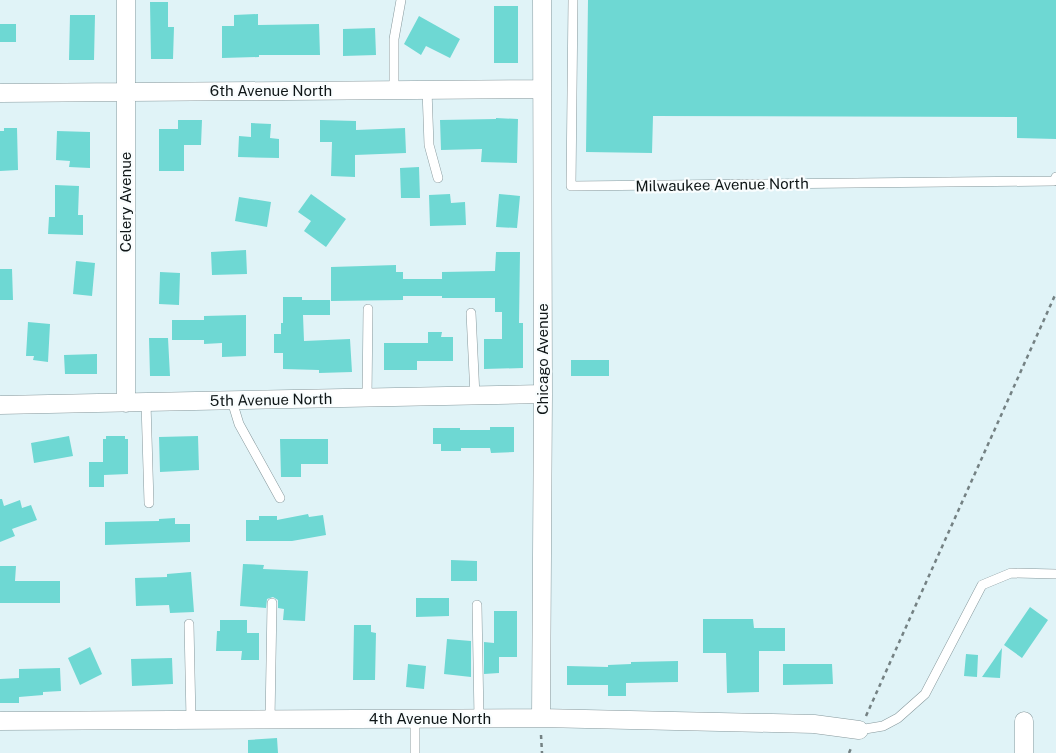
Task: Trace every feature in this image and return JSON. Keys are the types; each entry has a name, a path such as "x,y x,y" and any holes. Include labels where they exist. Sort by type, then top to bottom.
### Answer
{"street":[{"name":"Celery Avenue","path":"126,0 126,403"},
{"name":"Chicago Avenue","path":"541,718 543,394 542,0"},
{"name":"6th Avenue North","path":"0,94 542,89"},
{"name":"5th Avenue North","path":"0,405 543,394"},
{"name":"4th Avenue North","path":"0,721 541,718 814,724 860,730"},
{"path":"1024,721 1024,753"}],"lane":[{"path":"394,90 394,39 401,0"},
{"name":"Milwaukee Avenue North","path":"573,0 571,186 1054,181 1056,178"},
{"path":"427,90 430,145 438,178"},
{"path":"367,398 368,309"},
{"path":"471,313 475,396"},
{"path":"232,401 239,424 280,498"},
{"path":"146,403 149,503"},
{"path":"860,730 883,726 898,718 925,694 982,585 1011,573 1056,574"},
{"path":"270,720 272,603"},
{"path":"477,605 479,718"},
{"path":"189,624 191,720"},
{"path":"414,753 415,719"}],"path":[{"path":"849,753 1056,293"}],"building":[{"path":"588,0 1056,0 1056,139 1017,138 1017,117 653,116 652,153 586,152"},
{"path":"150,2 168,2 168,27 174,27 173,59 151,59"},
{"path":"494,6 518,6 518,63 494,63"},
{"path":"258,14 258,25 319,24 320,55 259,55 259,57 222,58 222,26 234,26 234,15"},
{"path":"70,15 95,15 94,60 69,60"},
{"path":"419,16 460,39 450,58 426,46 421,55 404,44"},
{"path":"0,24 16,24 16,42 0,42"},
{"path":"375,28 376,55 343,56 343,29"},
{"path":"518,119 517,163 481,162 482,149 441,150 440,120"},
{"path":"178,120 202,120 201,145 184,145 184,171 159,171 159,129 178,129"},
{"path":"320,120 356,121 356,130 405,128 406,153 355,155 355,177 331,176 332,142 320,142"},
{"path":"251,123 271,124 270,138 279,139 279,158 238,157 239,136 251,137"},
{"path":"4,128 17,128 18,170 0,171 0,131 4,131"},
{"path":"57,131 90,132 90,168 69,167 70,161 56,160"},
{"path":"419,167 420,198 401,198 400,168"},
{"path":"55,185 79,186 78,215 83,215 83,235 48,234 49,217 55,217"},
{"path":"311,194 346,219 326,247 304,231 311,221 298,212"},
{"path":"450,194 451,203 465,202 466,225 430,226 429,195"},
{"path":"499,194 520,196 517,228 496,227"},
{"path":"239,197 271,202 267,227 235,221"},
{"path":"246,250 247,274 212,275 211,252"},
{"path":"496,252 520,252 519,323 523,323 523,368 484,369 484,339 502,339 502,312 495,312 495,298 403,296 403,300 331,301 331,267 396,265 396,272 403,272 403,279 442,279 442,272 495,271"},
{"path":"76,261 95,263 92,296 73,294"},
{"path":"0,269 12,269 13,300 0,300"},
{"path":"160,272 180,273 179,305 159,304"},
{"path":"283,297 302,297 302,300 330,300 330,315 303,315 304,341 350,339 352,372 319,373 319,370 283,369 283,353 274,353 274,334 281,334"},
{"path":"246,315 246,356 222,357 222,343 204,344 204,340 172,340 172,320 204,320 204,316"},
{"path":"28,322 50,324 48,362 33,360 34,356 26,356"},
{"path":"428,332 442,332 441,337 453,337 453,361 417,361 417,370 384,370 384,343 428,343"},
{"path":"149,338 168,338 170,376 150,376"},
{"path":"97,354 97,374 65,374 64,355"},
{"path":"571,360 609,360 609,376 571,376"},
{"path":"490,427 514,427 514,452 491,453 490,448 461,448 461,451 441,451 441,444 433,444 433,428 490,430"},
{"path":"69,436 73,456 34,463 31,443"},
{"path":"106,436 125,436 125,439 128,439 128,474 104,475 104,487 89,487 89,462 103,462 103,439 106,439"},
{"path":"198,436 199,470 160,472 159,437"},
{"path":"280,439 328,439 328,464 301,464 301,477 281,477"},
{"path":"0,499 2,499 4,506 20,500 22,508 31,505 37,520 12,529 15,536 0,542"},
{"path":"308,514 309,517 323,515 326,535 292,541 246,541 246,520 259,520 259,516 277,516 277,520"},
{"path":"175,518 175,524 190,524 190,542 105,545 105,522 159,521 159,519"},
{"path":"451,560 477,561 477,581 451,581"},
{"path":"243,564 264,565 263,569 308,571 305,621 283,620 284,609 278,608 278,600 273,597 267,599 266,608 240,606"},
{"path":"0,566 16,566 15,581 60,581 60,603 0,603"},
{"path":"191,572 194,612 170,613 169,605 136,606 135,578 167,577 167,574"},
{"path":"416,598 449,598 449,616 416,617"},
{"path":"1030,607 1048,620 1022,658 1004,645"},
{"path":"494,611 517,611 517,657 499,657 499,673 484,674 484,642 494,643"},
{"path":"703,619 753,619 754,628 785,628 785,651 759,651 759,692 727,693 726,653 703,653"},
{"path":"220,620 247,620 247,633 259,633 259,660 241,660 242,651 216,651 217,631 220,631"},
{"path":"354,625 371,625 371,632 376,633 375,680 353,680"},
{"path":"447,639 471,641 471,677 444,674"},
{"path":"90,647 102,674 80,685 68,658"},
{"path":"1002,648 1000,678 982,677"},
{"path":"966,654 978,655 977,677 964,676"},
{"path":"172,658 173,684 132,686 131,659"},
{"path":"678,661 678,682 626,683 626,696 608,696 608,685 567,685 567,666 608,667 608,665 631,664 631,662"},
{"path":"408,664 426,666 424,689 406,687"},
{"path":"783,664 832,664 833,684 783,685"},
{"path":"60,668 61,691 43,692 43,695 19,697 19,703 0,703 0,679 19,678 19,669"},
{"path":"277,738 278,753 248,753 248,740"}]}
